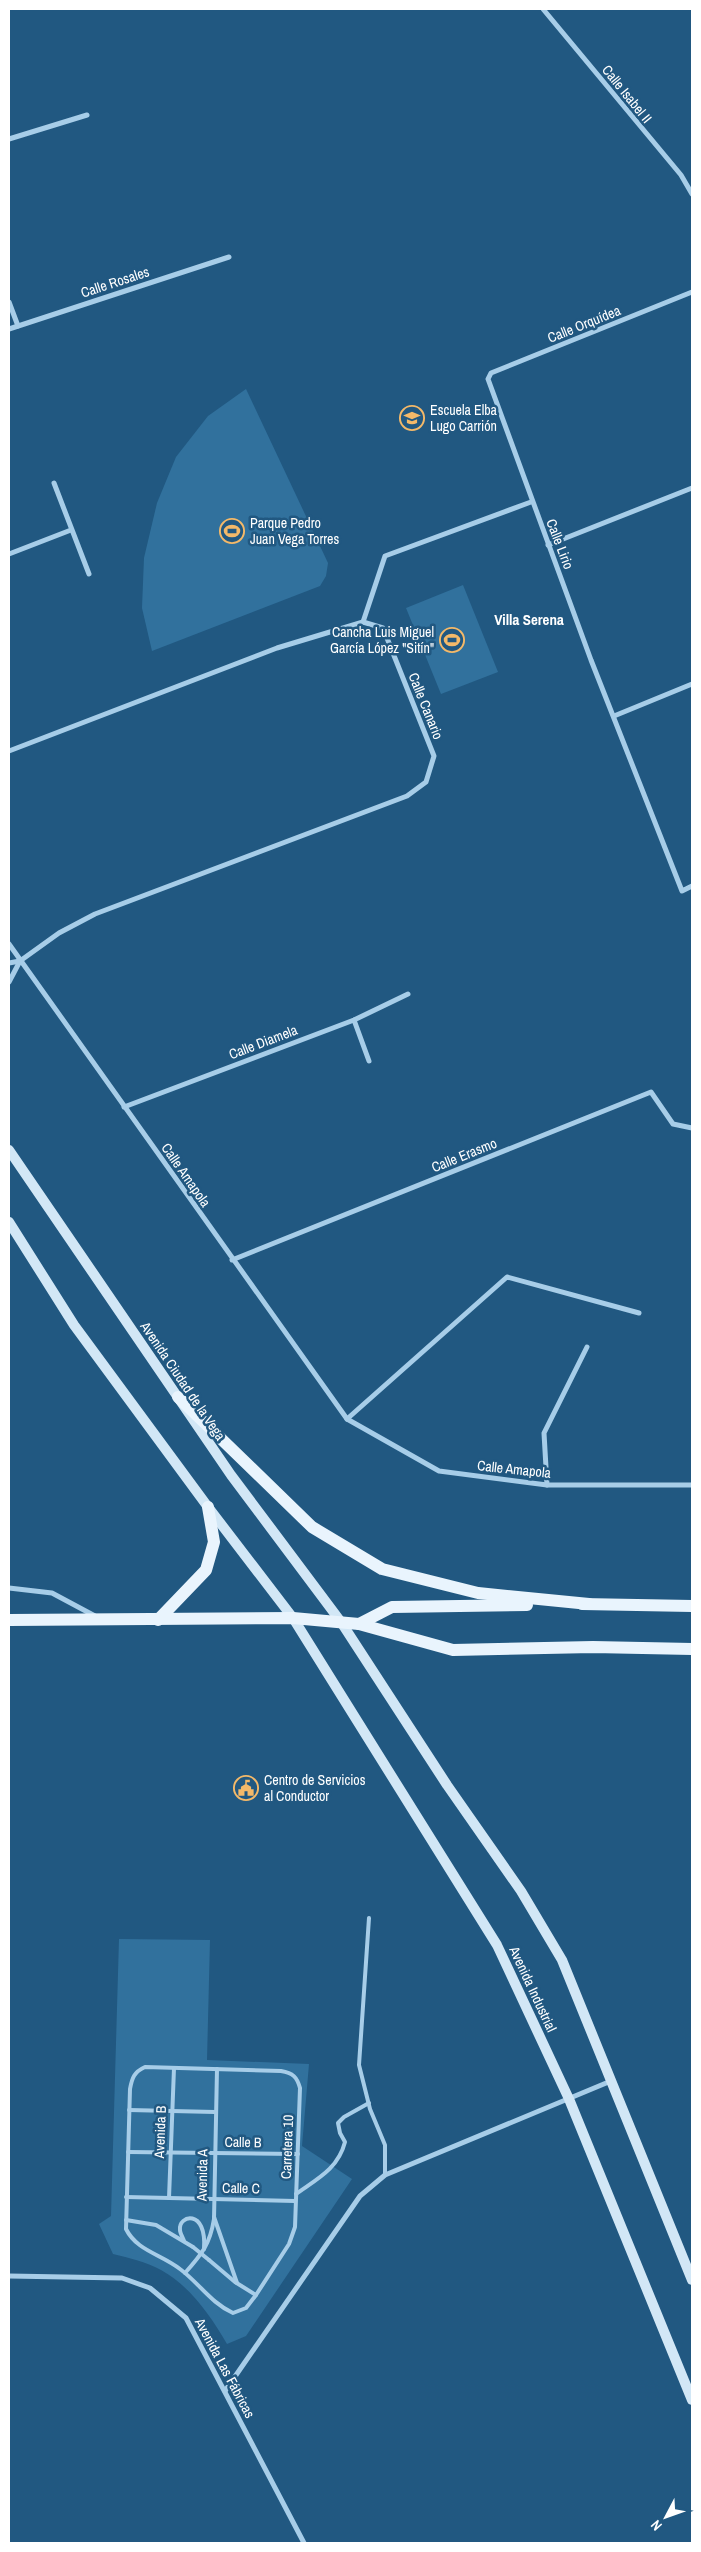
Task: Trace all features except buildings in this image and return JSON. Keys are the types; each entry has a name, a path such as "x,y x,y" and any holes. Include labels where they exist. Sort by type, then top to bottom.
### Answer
{"main road":[{"path":"178,1397 312,1527 382,1569 478,1593 589,1604"},
{"path":"158,1620 206,1570 214,1542 208,1507"},
{"path":"359,1624 392,1607 589,1604 692,1606"},
{"path":"9,1620 293,1618 359,1624 453,1650 593,1647 692,1649"}],"street":[{"name":"Calle Isabel II","path":"543,9 681,175 692,194"},
{"path":"9,139 87,115"},
{"name":"Calle Rosales","path":"9,329 229,257"},
{"name":"Calle Orquídea","path":"488,379 491,373 692,292"},
{"path":"9,302 18,326"},
{"name":"Calle Lirio","path":"488,379 548,545 682,891 692,886"},
{"path":"54,483 89,574"},
{"path":"548,545 692,488"},
{"path":"9,751 278,648 363,622 385,556 532,502"},
{"path":"9,554 71,530"},
{"name":"Calle Canario","path":"9,982 20,961 59,934 95,914 407,796 426,782 434,756 383,628 363,622"},
{"path":"614,716 692,684"},
{"name":"Calle Amapola","path":"9,944 232,1260 347,1419 439,1472 547,1485 692,1485"},
{"path":"9,963 20,961"},
{"name":"Calle Diamela","path":"124,1107 354,1020 408,994"},
{"path":"354,1020 369,1061"},
{"name":"Calle Erasmo","path":"232,1260 651,1092 673,1124 692,1128"},
{"name":"Avenida Ciudad de la Vega","path":"9,1150 231,1475 342,1622"},
{"path":"9,1222 74,1325 208,1507 293,1618"},
{"path":"347,1419 507,1277 639,1314"},
{"path":"547,1485 544,1433 587,1347"},
{"path":"9,1588 52,1593 99,1618"},
{"name":"Avenida Industrial","path":"293,1618 497,1945 569,2099 692,2400"},
{"path":"342,1622 447,1786 522,1891 562,1960 692,2280"},
{"path":"225,2391 360,2196 385,2175 611,2081"},
{"name":"Avenida Las Fábricas","path":"9,2276 122,2278 150,2288 186,2318 304,2543"}],"lane":[{"path":"369,1918 359,2065 369,2103 385,2144 385,2175"},
{"name":"Carretera 10","path":"146,2068 217,2070 282,2071 290,2073 297,2079 300,2088 296,2227 289,2244 256,2295 246,2308 233,2313 220,2307 186,2273 138,2246 126,2228 129,2110 132,2077 138,2070 146,2068"},
{"name":"Avenida B","path":"169,2198 174,2068"},
{"name":"Avenida A","path":"186,2273 211,2238 217,2070"},
{"path":"296,2194 334,2167 341,2155 344,2142 338,2123 344,2117 369,2103"},
{"path":"129,2110 215,2112"},
{"name":"Calle B","path":"128,2152 298,2154"},
{"name":"Calle C","path":"126,2197 296,2201"},
{"path":"213,2215 238,2283"},
{"path":"184,2241 180,2225 189,2218 195,2218 199,2221 203,2230 204,2250"},
{"path":"126,2220 156,2225 193,2246 238,2283 256,2295"}],"shaded area":[{"name":"Parque Pedro Juan Vega Torres","path":"246,389 328,563 326,576 320,586 152,651 142,608 144,558 157,503 176,457 208,416"},
{"name":"Cancha Luis Miguel García López \"Sitín\"","path":"463,585 498,672 441,694 406,608"},
{"path":"119,1939 210,1940 207,2060 309,2064 302,2146 352,2179 246,2336 227,2344 191,2293 161,2270 138,2260 113,2254 99,2224 111,2216"}],"place":[{"name":"Escuela Elba Lugo Carrión","path":"412,418"},
{"name":"Parque Pedro Juan Vega Torres","path":"232,531"},
{"name":"Cancha Luis Miguel García López \"Sitín\"","path":"452,640"},
{"name":"Centro de Servicios al Conductor","path":"246,1788"}],"district":[{"name":"Villa Serena","path":"529,620"}]}
